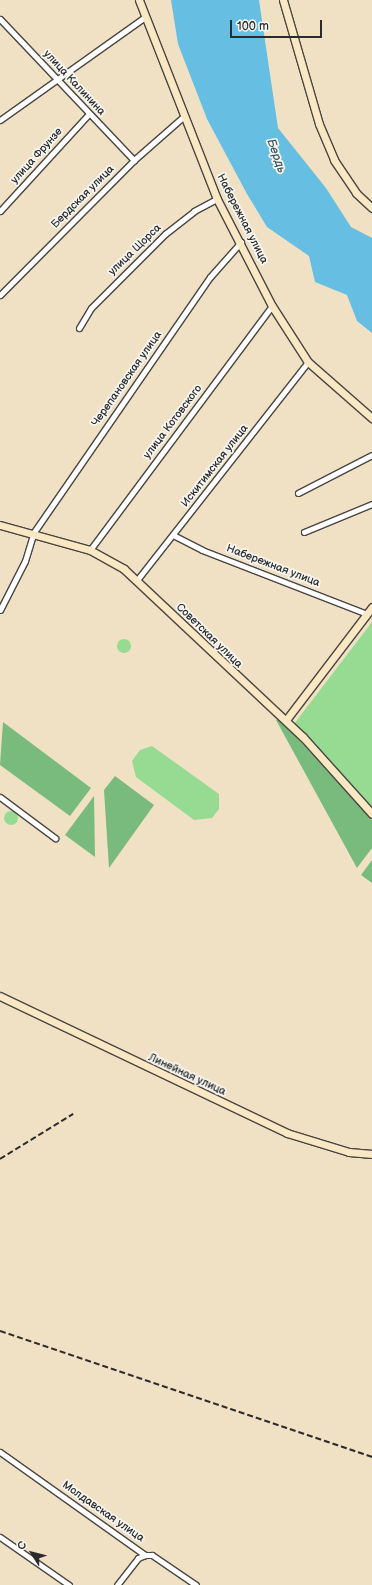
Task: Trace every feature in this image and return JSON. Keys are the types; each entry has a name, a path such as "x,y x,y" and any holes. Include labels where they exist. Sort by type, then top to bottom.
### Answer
{"main road":[{"name":"Набережная улица","path":"139,0 183,117 217,199 241,242 272,306 308,362 372,418"},
{"path":"283,0 319,124 334,160 356,193 372,208"},
{"name":"Советская улица","path":"0,524 34,532 90,550 137,580 286,720 372,814"},
{"path":"286,720 372,607"},
{"name":"Линейная улица","path":"0,996 286,1133 349,1152 372,1154"}],"street":[{"path":"0,120 56,78 145,17"},
{"name":"улица Калинина","path":"1,23 134,160"},
{"name":"улица Фрунзе","path":"0,211 89,114"},
{"name":"Бердская улица","path":"0,295 134,160 183,117"},
{"name":"улица Щорса","path":"79,328 91,308 165,234 194,211 217,199"},
{"name":"Черепановская улица","path":"0,610 25,560 34,532 210,277 241,242"},
{"name":"улица Котовского","path":"90,550 272,306"},
{"name":"Искитимская улица","path":"137,580 174,536 308,362"},
{"path":"298,493 372,456"},
{"path":"304,532 372,504"},
{"name":"Набережная улица","path":"174,536 202,550 367,614"},
{"path":"0,798 55,838"},
{"name":"Молдавская улица","path":"0,1452 145,1555 152,1555 196,1585"},
{"path":"0,1537 69,1585"},
{"path":"117,1585 138,1558 145,1555"}],"green space":[{"path":"372,622 372,809 294,724"},
{"path":"121,639 127,639 131,643 131,649 127,653 121,653 117,649 117,643"},
{"path":"280,719 372,820 372,848 357,868 276,720"},
{"path":"3,722 91,788 70,816 0,765"},
{"path":"152,746 219,794 219,809 212,818 194,820 136,777 132,761 140,750"},
{"path":"115,776 154,805 109,868 104,790"},
{"path":"94,796 95,857 65,835"},
{"path":"8,811 14,811 18,815 18,821 14,825 8,825 4,821 4,815"},
{"path":"372,860 372,883 361,875"}],"water":[{"name":"Бердь","path":"171,0 259,0 278,128 326,188 351,227 372,238 372,333 357,321 347,295 315,282 309,256 267,227 247,194 207,119 178,44"}],"railway":[{"path":"0,1159 73,1114"},
{"path":"0,1331 372,1457"}]}
